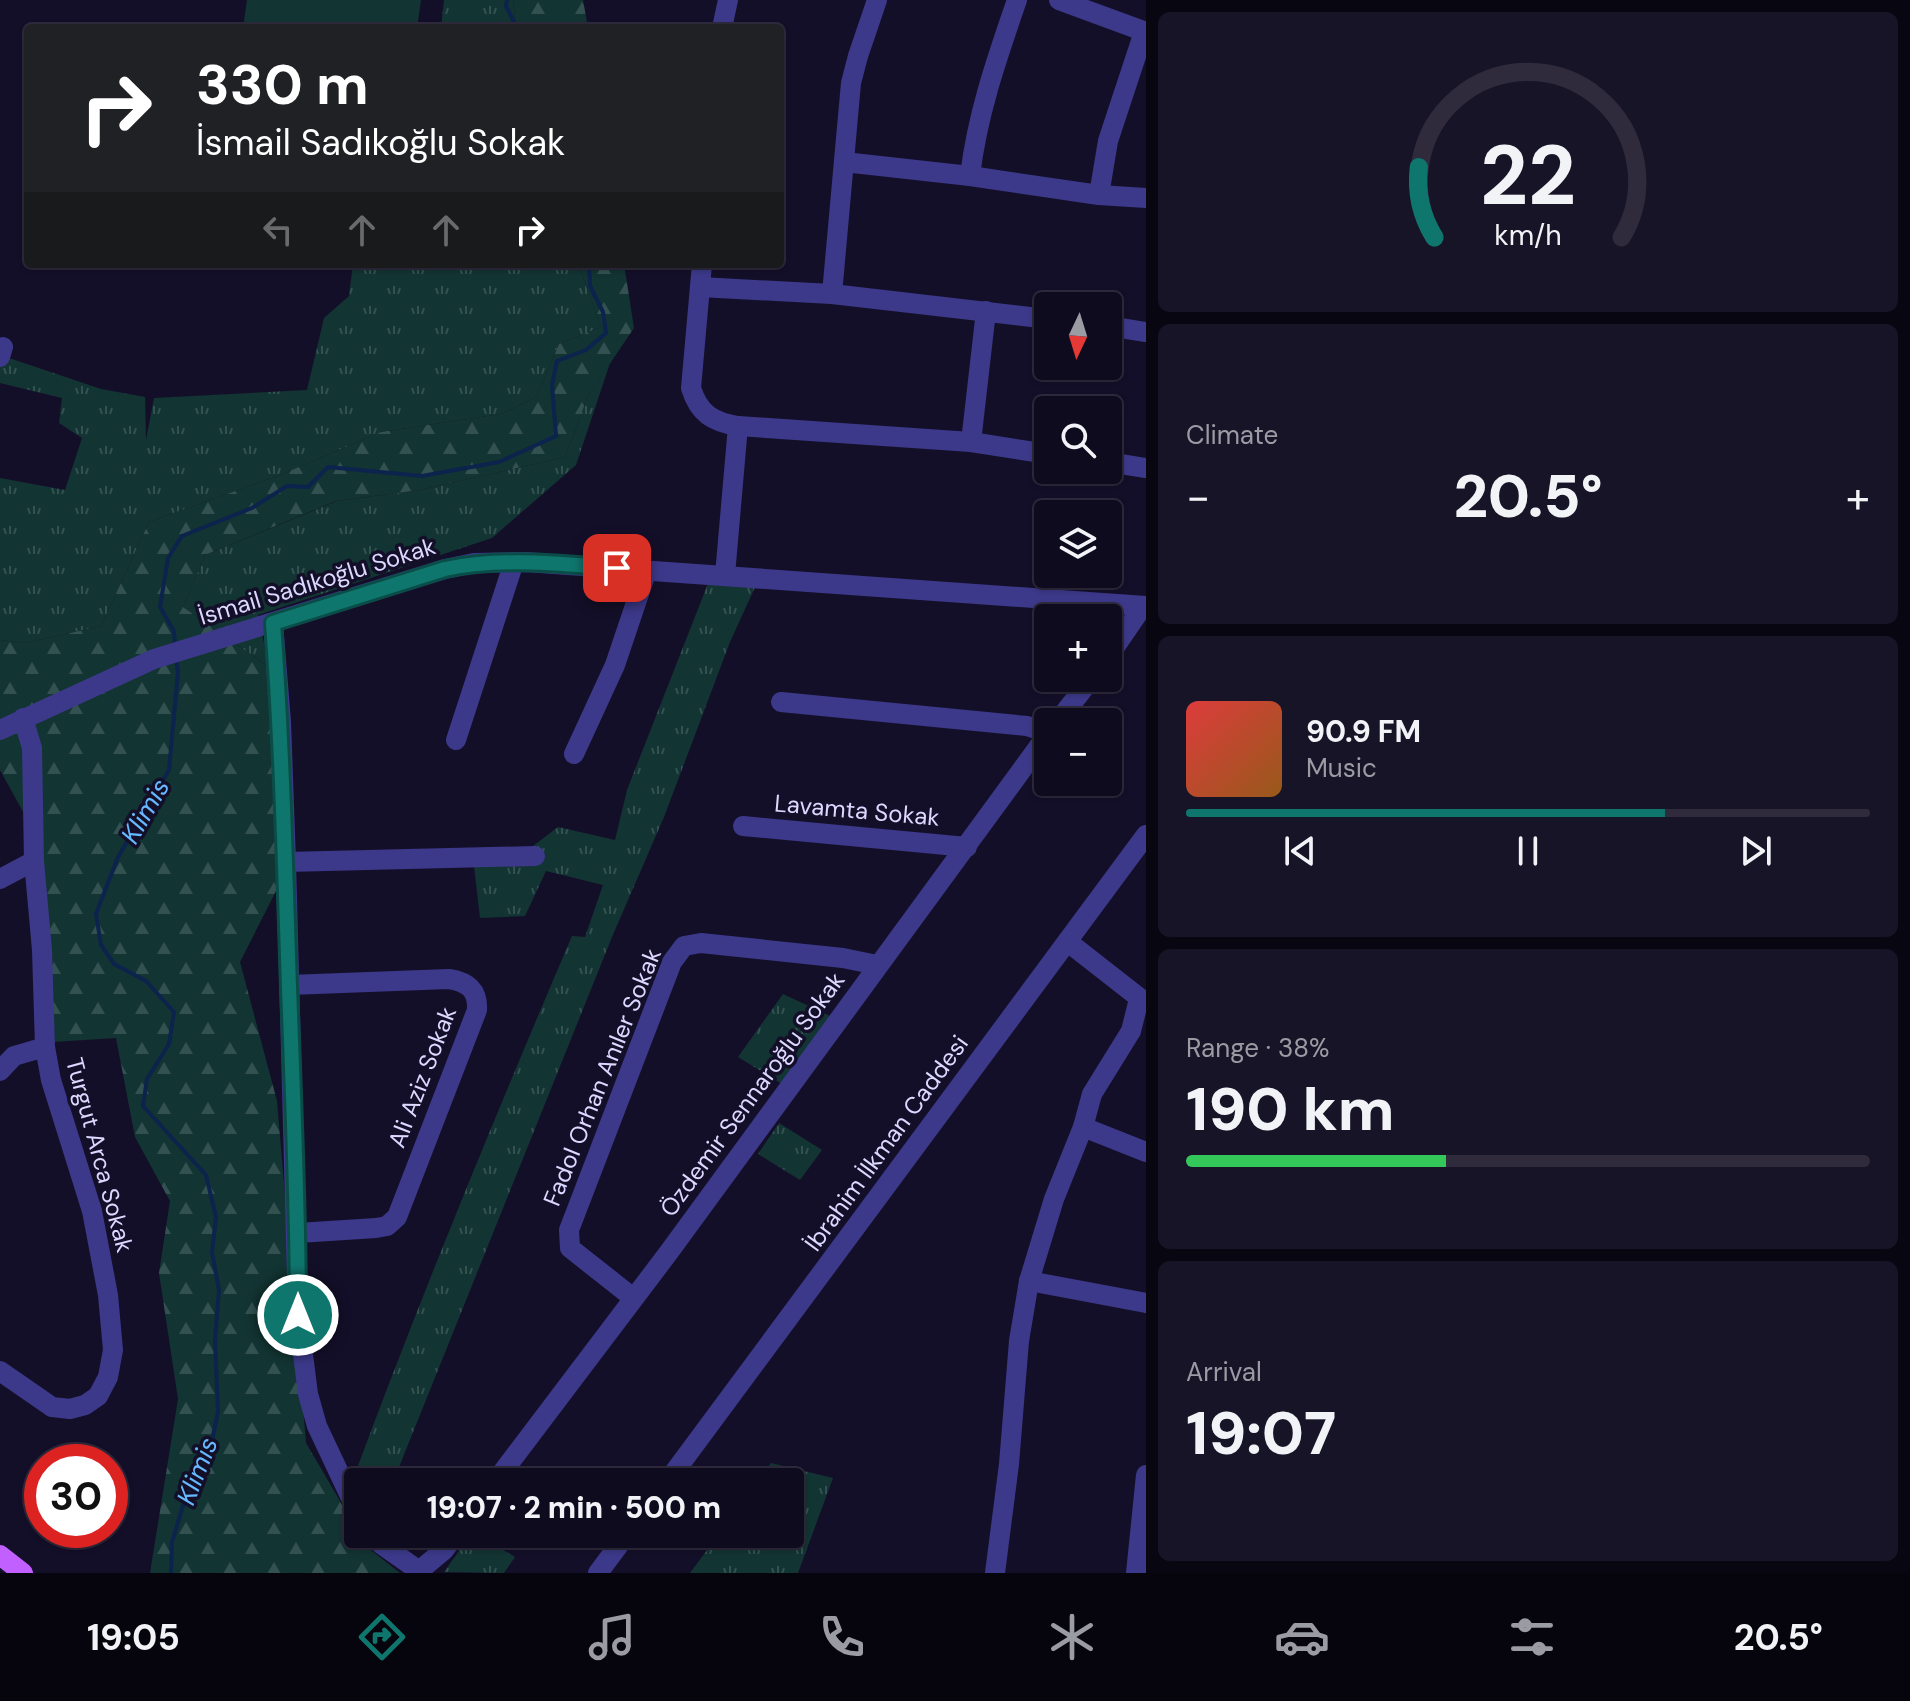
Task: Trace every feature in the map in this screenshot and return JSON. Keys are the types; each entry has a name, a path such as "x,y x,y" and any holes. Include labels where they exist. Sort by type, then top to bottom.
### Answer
{"main road":[{"path":"0,1555 23,1573"}],"street":[{"path":"723,24 728,0"},
{"path":"832,294 851,83 877,0"},
{"path":"970,176 974,141 990,78 1017,0"},
{"path":"1059,0 1145,32 1108,141 1099,195"},
{"path":"844,162 1099,195 1146,198"},
{"path":"702,268 691,388 695,400 708,417 738,426 971,442 1034,452"},
{"path":"700,287 832,294 1034,317"},
{"path":"971,442 986,311"},
{"path":"1122,328 1146,332"},
{"path":"725,575 738,426"},
{"path":"1122,464 1146,468"},
{"path":"456,740 514,562"},
{"name":"İsmail Sadıkoğlu Sokak","path":"0,730 154,659 445,569 474,563 514,562 647,570 1145,606"},
{"path":"574,754 615,665 647,570"},
{"path":"1122,640 1145,606"},
{"path":"273,623 281,722 298,1315 308,1394 317,1426 344,1483"},
{"path":"1068,708 1081,692"},
{"path":"781,702 1034,728"},
{"name":"Turgut Arca Sokak","path":"0,1371 52,1407 70,1409 85,1405 98,1396 108,1377 113,1350 108,1295 92,1211 51,1080 45,1047 42,950 34,861 32,748 23,718"},
{"name":"Özdemir Sennaroğlu Sokak","path":"505,1468 669,1252 1034,753"},
{"name":"Lavamta Sokak","path":"743,826 967,847"},
{"name":"İbrahim İlkman Caddesi","path":"677,1468 1146,835"},
{"path":"286,862 535,856"},
{"path":"0,879 34,861"},
{"path":"995,1573 1009,1464 1019,1341 1029,1281 1054,1199 1083,1127 1092,1094 1131,1031 1142,1001 1068,942"},
{"name":"Fadol Orhan Anıler Sokak","path":"632,1297 570,1248 569,1230 672,962 684,946 701,943 843,958 877,965"},
{"name":"Ali Aziz Sokak","path":"289,985 449,979 468,985 477,998 477,1010 397,1217 387,1226 376,1228 298,1233"},
{"path":"0,1071 14,1056 45,1047"},
{"path":"1083,1127 1146,1152"},
{"path":"1029,1281 1146,1303"},
{"path":"1136,1573 1146,1475"},
{"path":"387,1548 420,1572 446,1548"},
{"path":"598,1573 617,1548"}],"green space":[{"path":"247,0 421,0 418,24 244,24"},
{"path":"444,0 513,0 516,24 441,24"},
{"path":"513,0 583,0 587,24 516,24"},
{"path":"352,268 579,268 601,327 559,344 537,397 501,414 381,432 280,475 149,522 101,626 26,643 0,640 0,478 65,490 82,438 59,423 62,398 0,383 0,355 101,389 145,397 146,440 154,398 307,390 324,318 349,296"},
{"path":"579,268 625,268 634,328 588,396 565,457 420,490 336,501 205,555 183,607 269,667 279,885 240,962 277,1101 306,1443 344,1508 344,1548 368,1548 400,1573 150,1573 178,1399 159,1273 170,1201 135,1137 116,1038 53,1042 42,846 0,770 0,640 26,643 101,626 149,522 280,475 381,432 501,414 537,397 559,344 601,327"},
{"path":"610,363 576,465 492,538 258,615 269,667 183,607 205,555 337,501 420,490 565,457 588,396"},
{"path":"709,581 756,585 730,642 664,817 612,937 399,1468 357,1468 515,1071 572,936 585,937 603,885 546,871 525,916 480,918 474,866 512,862 558,827 615,840 627,790"},
{"path":"783,994 830,1016 782,1084 738,1057"},
{"path":"779,1123 822,1150 800,1180 758,1154"},
{"path":"771,1463 792,1468 767,1468"},
{"path":"804,1471 833,1478 798,1573 690,1573 709,1548 804,1548"},
{"path":"461,1548 500,1548 515,1557 504,1573 444,1572"}],"waterway":[{"name":"Klimis","path":"507,0 506,6 515,24"},
{"name":"Klimis","path":"175,645 174,631 160,607 168,558 182,536 252,508 287,486 308,487 328,467 422,476 499,462 556,436 552,385 557,361 586,350 606,333 603,312 590,286 589,268"},
{"name":"Klimis","path":"171,1573 172,1542 189,1486 210,1450 218,1412 215,1340 219,1290 212,1252 216,1217 206,1175 143,1106 147,1079 169,1044 174,1012 146,981 114,964 101,945 96,914 118,857 169,770 178,672 176,658"}],"route":[{"path":"298,1315 281,722 273,623 445,569 474,563 617,568"}]}
